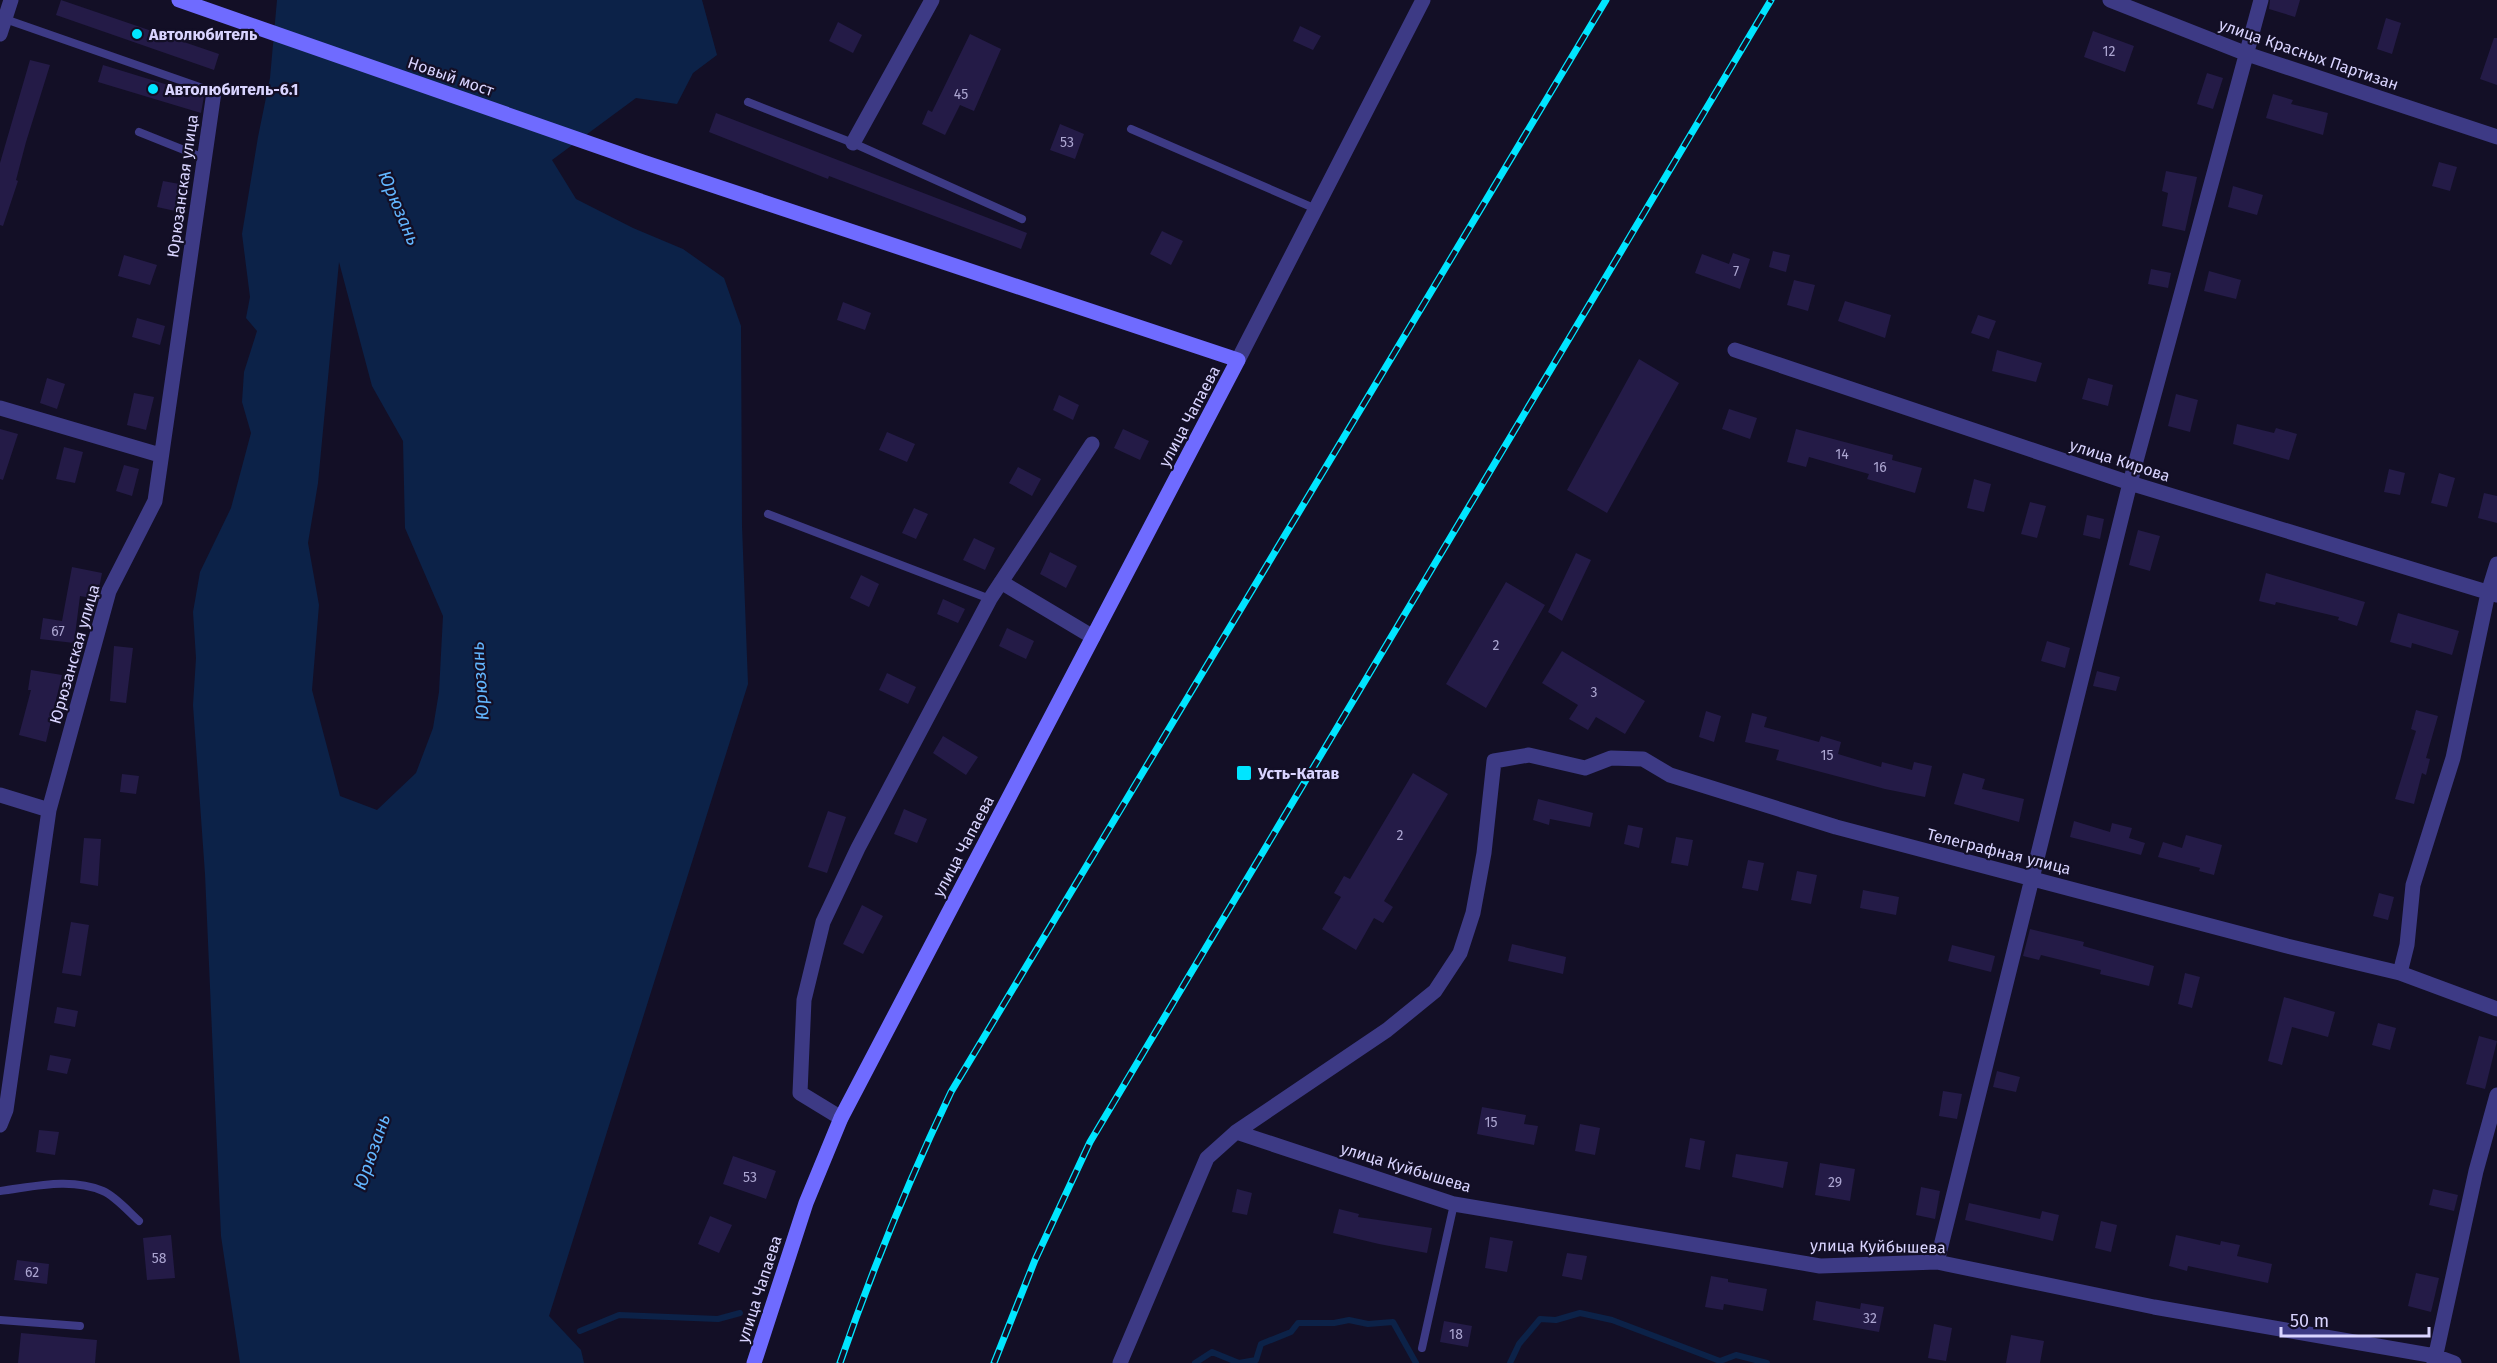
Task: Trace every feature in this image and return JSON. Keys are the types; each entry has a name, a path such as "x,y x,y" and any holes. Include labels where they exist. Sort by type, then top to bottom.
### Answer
{"main road":[{"name":"Новый мост","path":"178,0 643,162 1238,360"},
{"name":"улица Чапаева","path":"754,1363 806,1203 841,1118 1238,360"}],"street":[{"path":"2,27 11,0"},
{"path":"853,142 932,0"},
{"path":"1238,360 1424,0"},
{"name":"улица Красных Партизан","path":"2110,0 2247,54 2497,137"},
{"path":"1937,1262 2130,483 2261,0"},
{"name":"Юрюзанская улица","path":"0,1125 6,1110 13,1047 49,810 109,591 155,501 214,92"},
{"name":"улица Кирова","path":"1735,350 2130,483 2492,594"},
{"path":"0,408 160,456"},
{"path":"841,1118 800,1093 804,1000 823,922 858,848 990,599 1092,444"},
{"path":"2400,973 2407,945 2414,885 2453,758 2497,564"},
{"path":"1001,582 1093,637"},
{"name":"Телеграфная улица","path":"1236,1132 1387,1030 1435,991 1460,953 1473,913 1484,853 1494,761 1529,755 1585,768 1611,759 1643,759 1670,775 1814,820 1946,857 2400,973 2497,1008"},
{"path":"0,795 49,810"},
{"path":"0,1075 13,1047"},
{"path":"2434,1360 2476,1171 2497,1095"},
{"path":"1120,1363 1207,1158 1236,1132"},
{"name":"улица Куйбышева","path":"1236,1132 1454,1204 1820,1266 1937,1262 2154,1307 2454,1363"}],"lane":[{"path":"2,27 214,92"},
{"path":"748,102 853,142 1022,219"},
{"path":"1131,129 1316,209"},
{"path":"139,132 204,158"},
{"path":"768,514 990,599"},
{"path":"0,1191 42,1184 69,1184 104,1191 139,1221"},
{"path":"1422,1348 1454,1204"},
{"path":"0,1320 80,1326"}],"water":[{"name":"Юрюзань","path":"277,0 702,0 717,55 693,73 677,104 636,98 552,160 576,199 633,228 683,249 724,278 741,326 742,526 748,684 549,1316 581,1350 584,1363 240,1363 221,1236 205,874 193,705 196,658 193,612 200,572 231,508 251,433 242,402 244,372 257,331 246,318 250,297 242,234 270,78","holes":["339,262 372,386 403,441 405,528 443,616 439,692 433,728 416,773 377,810 340,796 312,690 319,605 308,543 318,483"]}],"building":[{"name":"Автолюбитель","path":"61,0 219,54 214,70 56,15"},
{"path":"2270,0 2300,0 2295,17 2269,9"},
{"path":"2386,18 2401,23 2392,54 2377,49"},
{"path":"838,22 862,35 853,53 829,41"},
{"path":"1300,26 1321,36 1313,50 1293,41"},
{"path":"2093,31 2134,46 2125,72 2084,57"},
{"path":"970,34 1001,49 974,111 960,105 945,135 922,124 928,110 932,112"},
{"path":"2494,38 2497,38 2497,85 2480,79"},
{"path":"30,60 50,65 3,226 0,225 0,163"},
{"name":"Автолюбитель-6.1","path":"103,65 204,96 201,113 98,82"},
{"path":"2207,73 2223,78 2213,109 2197,104"},
{"path":"2273,94 2293,100 2291,104 2328,113 2323,135 2266,118"},
{"path":"716,113 1027,233 1021,249 829,176 828,179 709,132"},
{"path":"1060,124 1084,134 1075,159 1050,150"},
{"path":"2439,162 2457,167 2450,191 2432,186"},
{"path":"2166,171 2197,177 2185,231 2162,226 2168,193 2162,191"},
{"path":"163,181 185,185 180,212 157,207"},
{"path":"2233,186 2263,195 2257,215 2228,207"},
{"path":"1162,231 1183,241 1171,265 1150,254"},
{"path":"1773,251 1790,255 1786,272 1769,267"},
{"path":"1733,253 1750,259 1740,289 1695,273 1702,254 1729,264"},
{"path":"124,255 157,265 150,285 118,276"},
{"path":"2151,269 2171,273 2168,288 2148,284"},
{"path":"2209,271 2241,280 2236,299 2204,291"},
{"path":"1794,280 1815,285 1808,311 1787,305"},
{"path":"1845,301 1891,315 1885,338 1838,321"},
{"path":"843,302 871,313 865,330 837,320"},
{"path":"1978,315 1996,321 1989,339 1971,333"},
{"path":"137,318 165,326 160,345 132,337"},
{"path":"1997,350 2042,363 2036,382 1992,371"},
{"path":"1639,359 1679,383 1607,513 1567,490"},
{"path":"47,378 65,384 57,409 40,403"},
{"path":"2088,378 2113,385 2108,406 2082,399"},
{"path":"134,393 154,397 146,430 127,425"},
{"path":"2176,394 2198,400 2190,432 2168,426"},
{"path":"1059,395 1079,405 1073,420 1053,410"},
{"path":"1729,409 1757,418 1750,439 1722,429"},
{"path":"2237,424 2274,433 2276,428 2297,434 2289,460 2233,444"},
{"path":"0,429 18,434 3,480 0,479"},
{"path":"1123,429 1149,441 1140,460 1114,448"},
{"path":"1796,429 1893,455 1892,460 1922,468 1915,493 1867,479 1869,474 1809,457 1806,467 1787,462"},
{"path":"887,432 915,444 907,462 879,450"},
{"path":"64,447 83,452 75,483 56,479"},
{"path":"124,465 139,469 132,496 116,491"},
{"path":"1018,467 1041,479 1032,496 1009,483"},
{"path":"2389,469 2405,473 2400,495 2384,492"},
{"path":"2439,473 2455,478 2447,507 2431,503"},
{"path":"1974,479 1991,484 1984,512 1967,508"},
{"path":"2484,493 2497,496 2497,523 2478,518"},
{"path":"2030,502 2046,506 2037,538 2021,534"},
{"path":"914,508 928,514 916,539 902,533"},
{"path":"2087,515 2104,519 2100,539 2083,535"},
{"path":"2138,530 2160,536 2150,571 2129,565"},
{"path":"974,538 995,548 985,570 963,560"},
{"path":"1050,552 1077,566 1066,588 1040,574"},
{"path":"1576,553 1591,560 1562,621 1548,612"},
{"path":"72,567 102,573 97,599 80,596 74,643 40,639 43,618 62,621"},
{"path":"2266,573 2365,602 2357,626 2338,620 2339,617 2276,602 2275,605 2259,601"},
{"path":"861,575 879,584 869,607 850,598"},
{"path":"1506,582 1545,605 1486,708 1446,684"},
{"path":"943,599 965,609 958,623 937,614"},
{"path":"2398,613 2459,631 2452,655 2412,643 2411,648 2390,642"},
{"path":"1007,628 1034,641 1026,659 999,646"},
{"path":"2047,641 2070,648 2065,668 2041,661"},
{"path":"114,646 133,648 126,703 110,701"},
{"path":"1562,651 1645,701 1625,734 1596,717 1588,730 1569,719 1578,705 1542,683"},
{"path":"31,670 62,675 46,742 19,735 31,690 28,690"},
{"path":"2097,671 2120,677 2116,691 2093,686"},
{"path":"887,673 916,687 908,704 879,690"},
{"path":"2416,710 2438,716 2426,758 2430,759 2426,775 2422,773 2414,804 2395,799 2416,731 2411,729"},
{"path":"1706,711 1721,716 1714,742 1699,737"},
{"path":"1752,713 1767,717 1764,727 1819,742 1821,736 1841,742 1838,754 1881,767 1882,762 1912,770 1914,762 1932,766 1925,797 1885,789 1776,760 1779,750 1745,742"},
{"path":"943,736 978,757 966,775 933,753"},
{"path":"1413,773 1448,794 1384,901 1393,907 1383,923 1374,918 1356,950 1322,929 1341,897 1334,893 1344,876 1350,879"},
{"path":"1963,773 1985,779 1982,789 2024,799 2019,822 1954,804"},
{"path":"122,774 139,776 136,794 120,792"},
{"path":"1538,799 1593,813 1590,827 1550,819 1549,825 1533,820"},
{"path":"904,809 927,819 917,843 894,834"},
{"path":"828,811 846,817 827,873 808,867"},
{"path":"2074,821 2110,832 2112,823 2132,828 2129,838 2145,843 2141,855 2070,837"},
{"path":"1628,825 1643,828 1639,848 1624,844"},
{"path":"2186,835 2222,845 2214,875 2199,871 2200,868 2158,857 2163,842 2182,848"},
{"path":"1676,837 1693,840 1688,866 1671,863"},
{"path":"84,838 101,839 98,886 80,883"},
{"path":"1748,860 1764,863 1758,891 1742,888"},
{"path":"1797,871 1817,875 1811,904 1791,900"},
{"path":"1863,890 1899,897 1896,915 1860,908"},
{"path":"2379,893 2394,897 2388,920 2373,916"},
{"path":"862,905 883,916 863,954 843,944"},
{"path":"71,922 89,925 81,976 62,973"},
{"path":"2030,929 2084,942 2083,946 2154,966 2149,986 2100,974 2101,970 2041,955 2039,960 2023,956"},
{"path":"1512,944 1566,957 1563,974 1508,961"},
{"path":"1952,945 1995,956 1991,972 1948,961"},
{"path":"2185,973 2200,977 2192,1008 2178,1004"},
{"path":"2284,997 2335,1012 2328,1037 2292,1027 2282,1065 2268,1061"},
{"path":"57,1007 78,1011 75,1027 54,1023"},
{"path":"2378,1023 2396,1028 2390,1050 2372,1045"},
{"path":"2479,1036 2497,1041 2485,1089 2466,1084"},
{"path":"50,1055 71,1059 67,1074 47,1070"},
{"path":"1997,1071 2020,1077 2016,1092 1993,1087"},
{"path":"1943,1091 1962,1094 1957,1119 1939,1116"},
{"path":"1482,1107 1526,1115 1524,1124 1538,1126 1534,1145 1477,1134"},
{"path":"1580,1124 1600,1128 1595,1155 1575,1151"},
{"path":"39,1130 59,1132 55,1155 36,1152"},
{"path":"1690,1138 1705,1141 1700,1170 1685,1167"},
{"path":"1736,1154 1788,1162 1783,1188 1732,1177"},
{"path":"733,1156 776,1171 766,1199 723,1184"},
{"path":"1820,1163 1855,1169 1850,1201 1815,1195"},
{"path":"1921,1187 1940,1191 1935,1219 1916,1215"},
{"path":"1237,1189 1252,1193 1247,1215 1232,1212"},
{"path":"2433,1189 2458,1195 2454,1211 2429,1205"},
{"path":"1969,1203 2040,1219 2042,1211 2059,1215 2053,1241 1965,1220"},
{"path":"1339,1209 1359,1214 1358,1217 1432,1228 1427,1253 1333,1233"},
{"path":"710,1216 732,1225 719,1253 698,1244"},
{"path":"2101,1221 2117,1225 2111,1252 2095,1248"},
{"path":"171,1235 175,1278 147,1280 143,1238"},
{"path":"2176,1235 2220,1245 2221,1241 2240,1245 2237,1256 2272,1264 2268,1283 2188,1266 2187,1271 2169,1266"},
{"path":"1490,1237 1513,1241 1507,1272 1485,1268"},
{"path":"1567,1253 1587,1256 1582,1280 1562,1276"},
{"path":"17,1260 49,1264 47,1284 14,1280"},
{"path":"2416,1273 2439,1278 2431,1312 2408,1306"},
{"path":"1711,1276 1728,1279 1728,1282 1767,1289 1763,1311 1724,1304 1723,1310 1705,1307"},
{"path":"1816,1301 1860,1309 1861,1303 1884,1307 1879,1332 1813,1320"},
{"path":"1444,1321 1472,1326 1468,1347 1440,1342"},
{"path":"1934,1324 1952,1328 1946,1361 1928,1358"},
{"path":"21,1333 97,1340 95,1363 18,1363"},
{"path":"2011,1335 2044,1341 2040,1363 2006,1363"}],"waterway":[{"path":"580,1331 619,1315 718,1319 740,1313"},
{"path":"1510,1363 1519,1344 1540,1319 1556,1320 1580,1313 1612,1320 1720,1361 1736,1355 1767,1363"},
{"path":"1195,1363 1212,1352 1239,1363 1256,1360 1261,1344 1291,1332 1298,1323 1334,1323 1349,1320 1368,1324 1393,1322 1416,1363"}],"railway":[{"path":"840,1363 892,1226 951,1092 1606,0"},
{"path":"994,1363 1035,1260 1090,1142 1771,0"}],"place":[{"name":"Автолюбитель","path":"137,34"},
{"name":"Автолюбитель-6.1","path":"153,89"},
{"name":"Усть-Катав","path":"1244,773"}]}
